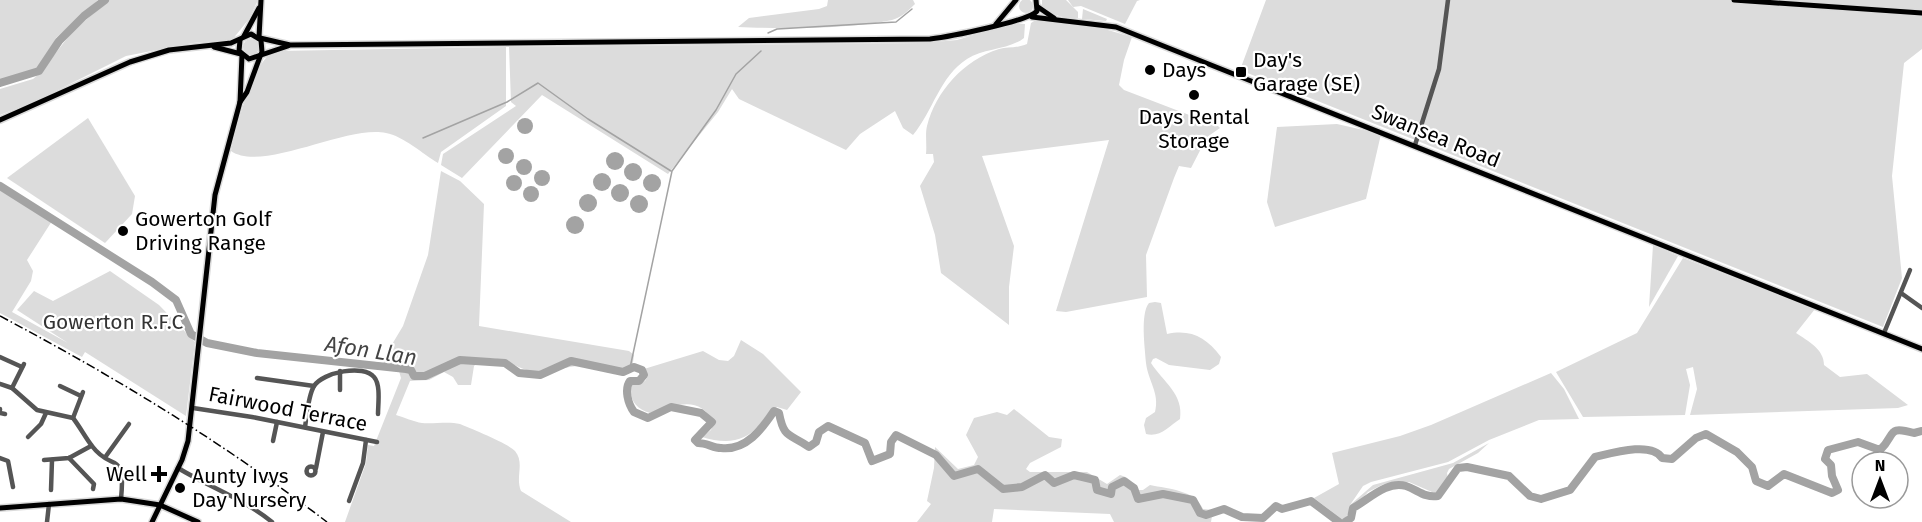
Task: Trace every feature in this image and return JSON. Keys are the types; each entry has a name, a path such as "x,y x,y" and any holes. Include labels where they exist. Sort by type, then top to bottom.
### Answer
{"main road":[{"path":"1734,0 1922,13"},
{"path":"1015,2 1016,14 1021,18"},
{"path":"996,24 1015,2"},
{"path":"1032,17 1037,2"},
{"name":"Swansea Road","path":"1037,2 1055,19"},
{"path":"240,102 247,92 263,46 259,37 260,3"},
{"path":"152,522 185,454 193,408 214,195 240,102 242,55 238,47 260,3"},
{"name":"Swansea Road","path":"290,45 930,39 957,36 996,24 1032,17 1116,27 1922,349"},
{"path":"0,120 130,62 169,50 212,47 251,34 290,45"},
{"path":"212,47 251,59 261,53 290,45"},
{"path":"0,508 121,499 160,505 198,522"}],"street":[{"path":"1415,145 1439,69 1449,8 1448,0"},
{"path":"1884,333 1910,270"},
{"path":"1901,293 1922,308"},
{"path":"1,358 23,365 12,388"},
{"path":"340,371 340,390"},
{"path":"305,428 314,386 322,378 340,371 369,373 375,377 378,383 380,411"},
{"path":"261,380 314,386"},
{"path":"0,384 12,388 37,410 73,418 91,446 121,468 123,476 121,499"},
{"path":"60,385 82,394 73,418"},
{"name":"Fairwood Terrace","path":"193,408 377,442"},
{"path":"32,436 46,413"},
{"path":"273,441 277,422"},
{"path":"106,456 126,424"},
{"path":"316,468 323,432"},
{"path":"349,501 360,472 366,440"},
{"path":"44,460 69,458 91,446"},
{"path":"0,458 8,461 13,487"},
{"path":"69,458 95,486"},
{"path":"52,460 51,488 58,485"},
{"path":"178,468 207,486 248,505 272,522"},
{"path":"353,470 360,472"},
{"path":"12,480 19,480"},
{"path":"47,522 50,504"}],"green space":[{"path":"1023,-1 1029,-1 1033,6 1029,13 1023,13 1019,9 1019,3"},
{"path":"0,0 98,0 56,38 45,61 33,72 0,81"},
{"path":"109,0 258,0 249,19 232,40 193,43 126,56 36,101 0,115 0,89 33,79 73,31"},
{"path":"828,0 913,0 915,4 899,17 876,23 816,28 738,27 749,18 819,9 827,6"},
{"path":"1042,0 1066,0 1078,12 1078,18 1063,17 1050,12 1042,7"},
{"path":"1068,0 1140,0 1137,1 1125,24 1081,6 1073,7"},
{"path":"1266,0 1922,0 1922,49 1904,63 1892,176 1902,278 1883,327 1240,70"},
{"path":"1083,9 1107,19 1106,21 1082,19"},
{"path":"1036,20 1094,26 1132,37 1119,85 1124,90 1220,128 1207,137 1191,168 1179,166 1146,255 1147,297 1066,312 1056,311 1109,140 982,156 1014,246 1009,287 1009,325 941,273 935,235 920,186 934,162 933,154 926,154 927,126 931,113 945,89 963,69 986,54 1027,44 1031,23"},
{"path":"1013,23 1025,24 1024,38 1011,45 974,55 958,66 943,84 913,135 903,128 895,111 860,134 846,150 739,99 732,89 718,112 668,174 542,95 462,178 441,165 443,154 516,106 511,102 509,47 923,43 957,40"},
{"path":"251,39 259,47 251,55 243,47"},
{"path":"506,47 506,106 441,152 438,163 406,141 386,133 370,132 263,156 245,156 231,151 241,112 253,81 267,57 275,51"},
{"path":"88,118 135,196 132,214 105,243 7,178"},
{"path":"1337,124 1381,134 1366,199 1275,227 1267,202 1277,127"},
{"path":"441,171 460,181 484,204 479,326 629,351 634,355 632,370 614,372 577,366 537,372 490,358 474,366 471,385 458,385 453,377 444,372 429,380 410,381 396,415 422,423 460,424 511,448 519,460 521,491 571,522 345,522 366,463 368,445 374,446 401,378 399,371 378,369 387,354 393,350 391,346 403,326 428,255"},
{"name":"Gowerton R.F.C","path":"0,190 52,221 27,260 33,271 31,281 12,312 68,343 17,310 34,291 53,301 110,271 159,305 195,342 186,416 85,352 82,357 0,313"},
{"path":"1653,245 1678,256 1649,307"},
{"path":"1683,258 1815,309 1796,333 1818,350 1824,365 1840,377 1867,374 1908,405 1898,408 1690,415 1697,389 1693,367 1686,369 1690,385 1685,415 1583,417 1556,372 1637,333"},
{"path":"1149,303 1161,303 1167,334 1183,333 1197,336 1210,344 1221,357 1219,364 1210,370 1169,365 1156,358 1153,359 1151,363 1176,395 1179,402 1180,419 1164,431 1151,435 1146,434 1144,425 1146,418 1155,412 1156,399 1146,363 1144,323 1146,308"},
{"path":"741,340 763,354 801,392 787,410 777,407 748,435 727,441 702,437 711,430 713,424 708,414 701,408 686,404 650,413 634,403 631,385 645,381 648,376 644,369 703,351 719,360 728,361 734,356"},
{"path":"1551,373 1564,389 1579,419 1539,420 1489,440 1448,462 1371,482 1363,486 1350,505 1373,485 1453,463 1489,443 1478,453 1449,469 1447,473 1449,484 1440,492 1432,492 1409,482 1384,484 1368,492 1343,520 1314,498 1339,484 1332,453 1400,436 1431,425"},
{"path":"1014,409 1049,437 1062,439 1061,447 1030,463 1026,469 1030,472 1087,472 1107,484 1120,475 1130,480 1137,490 1143,490 1150,485 1181,491 1194,498 1203,509 1213,510 1211,522 1114,522 1110,514 994,509 992,522 917,522 931,504 927,501 934,468 935,447 958,469 974,465 978,457 966,435 974,418 997,412 1007,415"}],"shaded area":[{"path":"522,118 528,118 533,126 531,132 522,134 517,129 517,123"},
{"path":"503,148 509,148 514,156 512,162 503,164 498,159 498,153"},
{"path":"611,152 619,152 624,157 622,168 611,170 606,165 606,157"},
{"path":"521,159 527,159 532,167 530,173 521,175 516,170 516,164"},
{"path":"629,163 637,163 642,168 640,179 629,181 624,176 624,168"},
{"path":"539,170 545,170 550,178 548,184 539,186 534,181 534,175"},
{"path":"598,173 606,173 611,178 609,189 598,191 593,186 593,178"},
{"path":"648,174 656,174 661,179 659,190 648,192 643,187 643,179"},
{"path":"511,175 517,175 522,183 520,189 511,191 506,186 506,180"},
{"path":"616,184 624,184 629,189 627,200 616,202 611,197 611,189"},
{"path":"528,186 534,186 539,194 537,200 528,202 523,197 523,191"},
{"path":"584,194 592,194 597,199 595,210 584,212 579,207 579,199"},
{"path":"635,195 643,195 648,200 646,211 635,213 630,208 630,200"},
{"path":"571,216 579,216 584,221 582,232 571,234 566,229 566,221"}],"waterway":[{"path":"0,83 39,71 59,41 84,16 105,0"},
{"path":"768,33 777,29 896,22 912,9"},
{"path":"630,368 672,171 716,110 736,74 761,51"},
{"path":"423,138 507,102 538,83 588,119 671,171"},
{"name":"Afon Llan","path":"0,186 152,282 176,300 191,334 207,343 257,353 406,369 411,370 414,376 425,376 460,360 505,363 519,373 540,375 571,361 623,372 634,367 642,370 644,375 639,381 630,381 628,384 628,396 634,412 648,418 671,407 701,413 712,422 695,440 698,443 715,447 730,448 746,442 759,431 774,411 779,413 785,431 809,447 816,442 819,432 828,426 865,443 872,461 890,454 891,442 896,435 936,455 954,476 978,469 1003,489 1022,487 1045,475 1054,483 1074,475 1095,480 1097,490 1111,494 1112,487 1124,481 1134,488 1138,499 1163,494 1193,500 1200,513 1206,515 1224,509 1242,517 1263,518 1276,506 1282,509 1311,501 1339,522"},
{"name":"Afon Llan","path":"1345,522 1351,518 1353,508 1392,486 1406,486 1425,495 1438,496 1458,468 1467,467 1509,476 1530,496 1541,499 1570,490 1595,457 1641,449 1650,450 1662,458 1672,459 1696,438 1706,434 1737,452 1752,467 1756,481 1768,486 1784,474 1832,493 1838,490 1832,476 1831,465 1825,459 1828,450 1858,442 1880,450 1895,431 1914,433 1922,431"}],"railway":[{"path":"0,316 86,363 168,412 248,465 327,522"}],"place":[{"name":"Days","path":"1150,70"},
{"name":"Day's Garage (SE)","path":"1241,72"},
{"name":"Days Rental Storage","path":"1194,95"},
{"name":"Gowerton Golf Driving Range","path":"123,231"},
{"name":"Well","path":"159,474"},
{"name":"Aunty Ivys Day Nursery","path":"180,488"}]}
